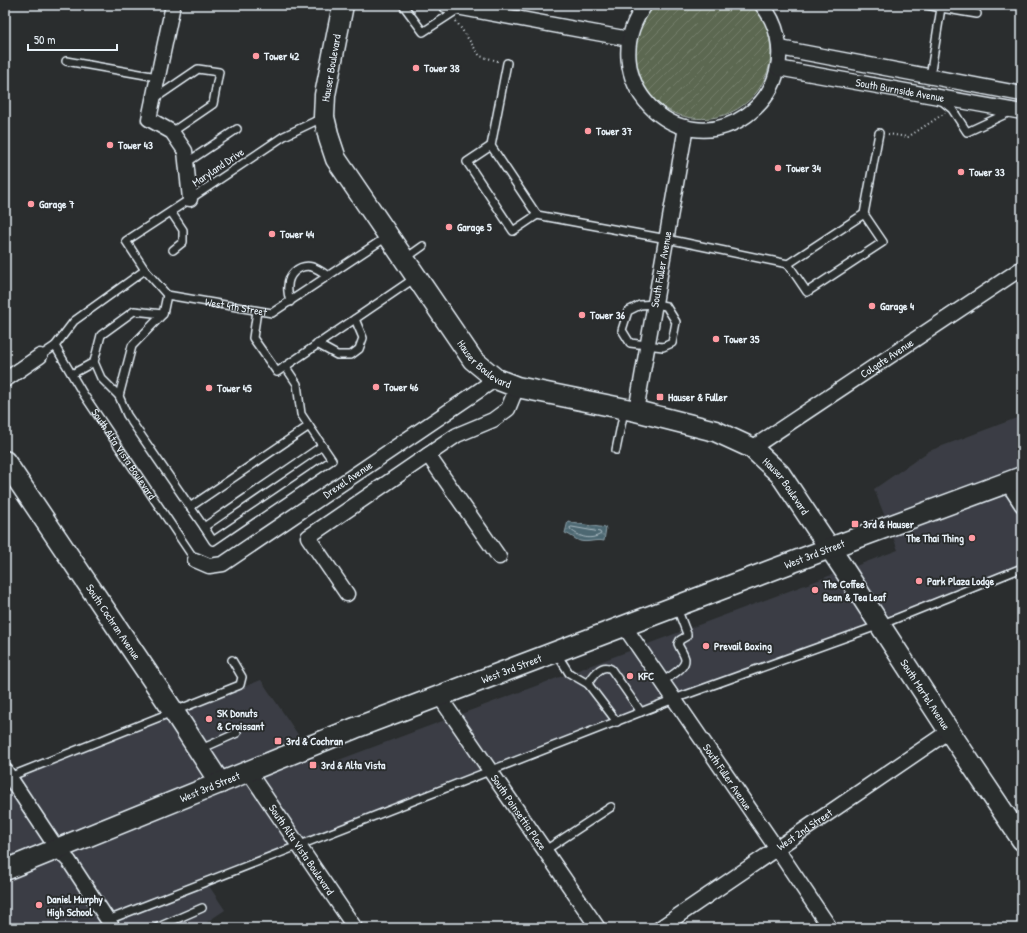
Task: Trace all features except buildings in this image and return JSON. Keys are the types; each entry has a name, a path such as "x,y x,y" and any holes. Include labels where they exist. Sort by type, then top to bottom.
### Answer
{"street":[{"path":"173,5 149,119 172,132 185,151 190,199"},
{"name":"Hauser Boulevard","path":"343,5 325,95 324,117 336,159 473,360 496,379 517,387 630,410 715,431 752,448 780,474 830,548"},
{"path":"645,5 634,24 629,39 629,66 636,88 643,99 662,117 674,123 698,129 721,127 742,118 760,104 774,82 778,68 780,48 776,28 767,7"},
{"path":"454,8 629,39"},
{"name":"South Burnside Avenue","path":"780,48 1022,94"},
{"name":"South Burnside Avenue","path":"778,68 1018,111"},
{"path":"930,76 932,96"},
{"name":"South Fuller Avenue","path":"630,410 648,344 686,127"},
{"name":"Colgate Avenue","path":"752,448 1022,268"},
{"path":"5,380 40,356"},
{"name":"Drexel Avenue","path":"195,560 208,566 223,564 496,379"},
{"path":"347,594 308,537 457,435 494,420 508,409 517,387"},
{"path":"428,455 499,557"},
{"name":"South Cochran Avenue","path":"5,461 220,783"},
{"path":"1014,480 1022,505"},
{"name":"West 3rd Street","path":"5,870 58,850 355,728 1014,480"},
{"name":"South Martel Avenue","path":"830,548 949,732 1022,840"},
{"name":"South Fuller Avenue","path":"624,626 830,928"},
{"name":"South Poinsettia Place","path":"439,696 544,852 598,928"},
{"name":"West 2nd Street","path":"660,928 949,732"},
{"name":"South Alta Vista Boulevard","path":"248,771 356,928"},
{"path":"6,775 58,850 69,861 111,924"}],"lane":[{"path":"403,5 423,32 454,8"},
{"path":"927,5 978,14"},
{"path":"930,76 941,8"},
{"path":"66,61 157,77"},
{"path":"507,63 491,146 538,215"},
{"path":"152,100 198,69 219,72 213,104 172,132"},
{"path":"932,96 952,109 968,132 1018,111"},
{"name":"Maryland Drive","path":"145,270 126,241 284,136 324,117"},
{"path":"186,162 237,129"},
{"path":"491,146 467,162 513,231 538,215 788,264 807,292 883,242 864,214 879,133"},
{"path":"171,212 183,230 183,242 173,250"},
{"path":"788,264 864,214"},
{"name":"West 4th Street","path":"167,295 272,313 388,236"},
{"path":"404,259 424,246"},
{"path":"290,302 287,287 290,276 299,268 307,265 319,269 328,276"},
{"path":"40,356 55,346 74,321 145,270 167,295 163,314 132,346 119,396"},
{"path":"257,311 253,338 277,372 416,277"},
{"path":"655,304 666,306 676,322 672,343 663,347 648,344 630,343 622,330 628,311 640,305 655,304"},
{"path":"163,314 134,311 101,335 94,362 102,378 119,396 127,415 214,541 332,460 301,414 296,384 285,366"},
{"path":"317,344 337,355 352,355 359,349 363,338 356,318"},
{"name":"South Alta Vista Boulevard","path":"55,346 82,392 195,560"},
{"path":"72,374 94,362"},
{"path":"616,450 630,410"},
{"path":"190,507 309,426"},
{"path":"204,527 322,446"},
{"path":"111,924 299,846 642,712 880,625 1022,568"},
{"path":"662,682 682,668 685,663 685,658 678,644 687,634 676,607"},
{"path":"556,652 569,672 588,684 617,722"},
{"path":"6,775 174,712 240,685 242,677 232,660"},
{"path":"588,684 598,671 604,668 611,669 642,712"},
{"path":"199,750 238,733"},
{"path":"544,852 611,807"},
{"path":"156,928 202,908"}],"path":[{"path":"454,8 480,56 507,63"},
{"path":"879,133 908,137 952,109"}],"shaded area":[{"path":"1022,416 1022,565 705,687 207,883 225,910 198,928 5,928 5,783 261,680 320,767 898,550 874,489 929,451"}],"green space":[{"path":"651,5 753,5 764,21 770,39 771,52 768,71 759,89 745,103 729,113 711,118 693,118 676,114 660,105 647,91 638,73 633,53 635,37"}],"water":[{"path":"568,521 572,523 606,528 604,541 580,541 565,533"}],"place":[{"name":"Tower 42","path":"256,56"},
{"name":"Tower 38","path":"416,68"},
{"name":"Tower 37","path":"588,131"},
{"name":"Tower 43","path":"110,145"},
{"name":"Tower 34","path":"778,168"},
{"name":"Tower 33","path":"961,172"},
{"name":"Garage 7","path":"31,204"},
{"name":"Garage 5","path":"449,227"},
{"name":"Tower 44","path":"272,234"},
{"name":"Garage 4","path":"872,306"},
{"name":"Tower 36","path":"582,315"},
{"name":"Tower 35","path":"716,339"},
{"name":"Tower 46","path":"376,387"},
{"name":"Tower 45","path":"209,388"},
{"name":"Hauser & Fuller","path":"660,397"},
{"name":"3rd & Hauser","path":"855,524"},
{"name":"The Thai Thing","path":"972,538"},
{"name":"Park Plaza Lodge","path":"919,581"},
{"name":"The Coffee Bean & Tea Leaf","path":"815,590"},
{"name":"Prevail Boxing","path":"706,646"},
{"name":"KFC","path":"630,676"},
{"name":"SK Donuts & Croissant","path":"209,719"},
{"name":"3rd & Cochran","path":"278,741"},
{"name":"3rd & Alta Vista","path":"313,765"},
{"name":"Daniel Murphy High School","path":"39,905"}]}
